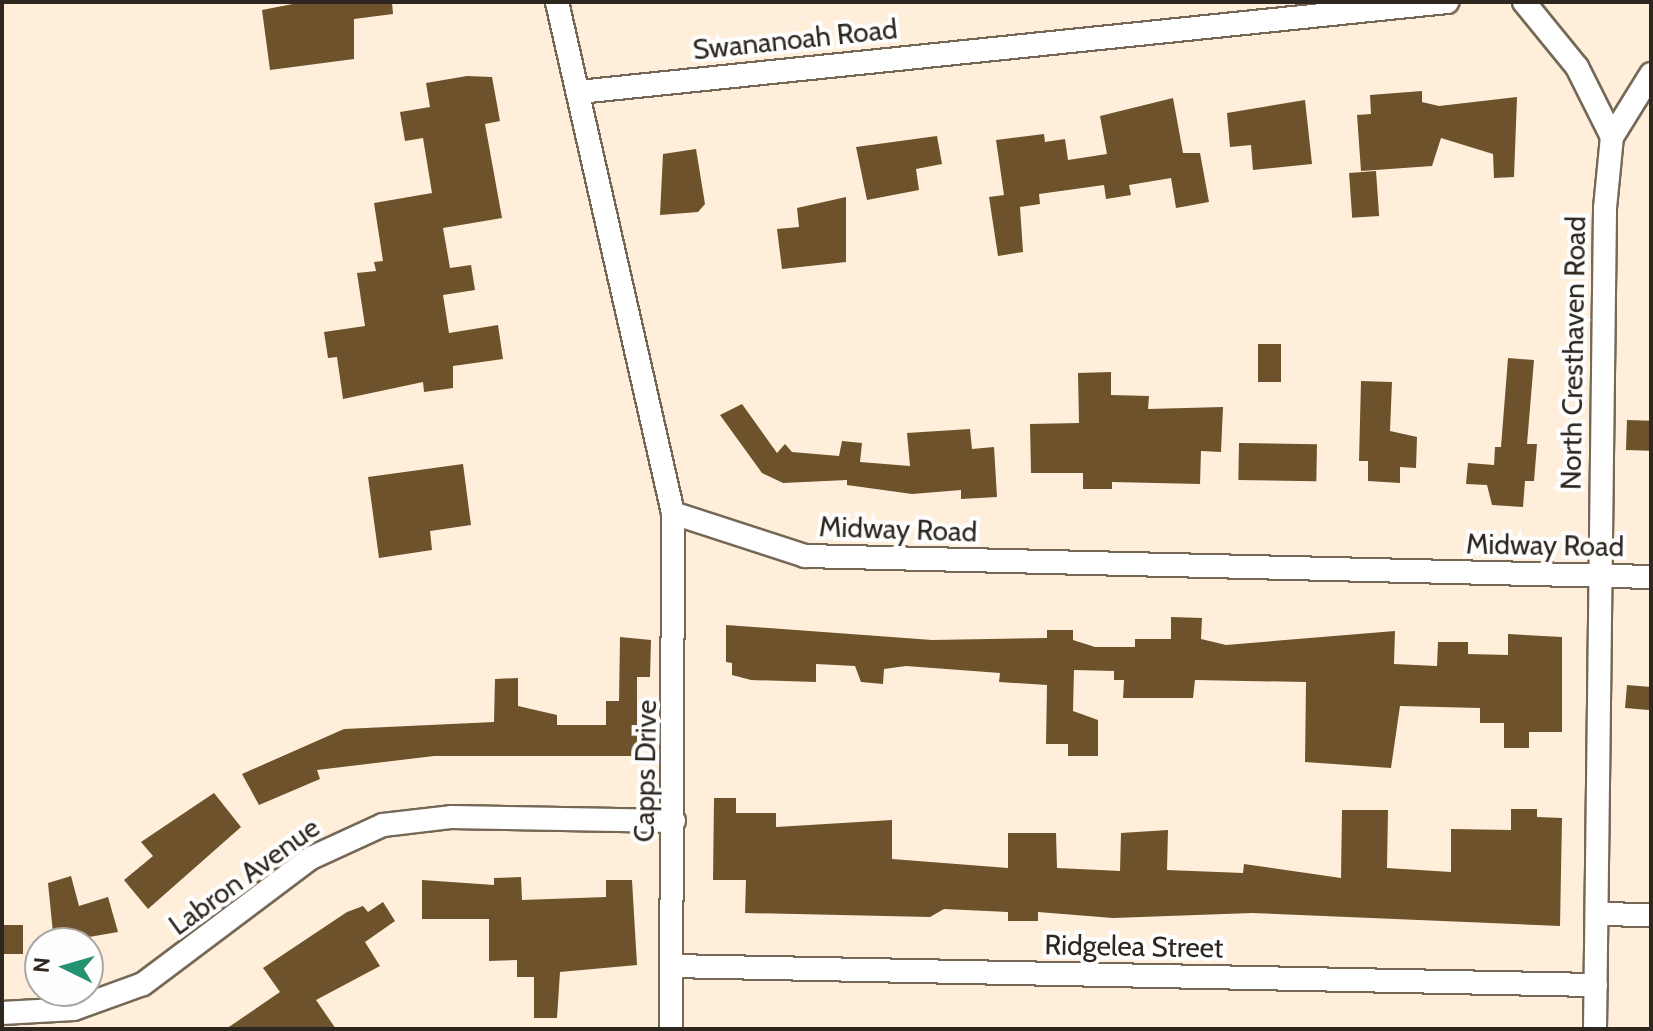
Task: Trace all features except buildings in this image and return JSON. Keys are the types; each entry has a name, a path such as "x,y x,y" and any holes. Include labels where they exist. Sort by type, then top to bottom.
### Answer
{"street":[{"path":"557,2 673,513"},
{"name":"Swananoah Road","path":"579,92 1447,2"},
{"path":"1524,2 1577,67 1612,137"},
{"path":"1612,137 1651,74"},
{"name":"North Cresthaven Road","path":"1595,1029 1600,576 1612,137"},
{"name":"Midway Road","path":"673,513 805,556 1651,577"},
{"name":"Capps Drive","path":"671,1029 673,513"},
{"name":"Labron Avenue","path":"2,1013 74,1009 143,984 311,858 383,825 451,817 674,821"},
{"path":"1597,914 1651,915"},
{"name":"Ridgelea Street","path":"671,966 1596,985"}]}
